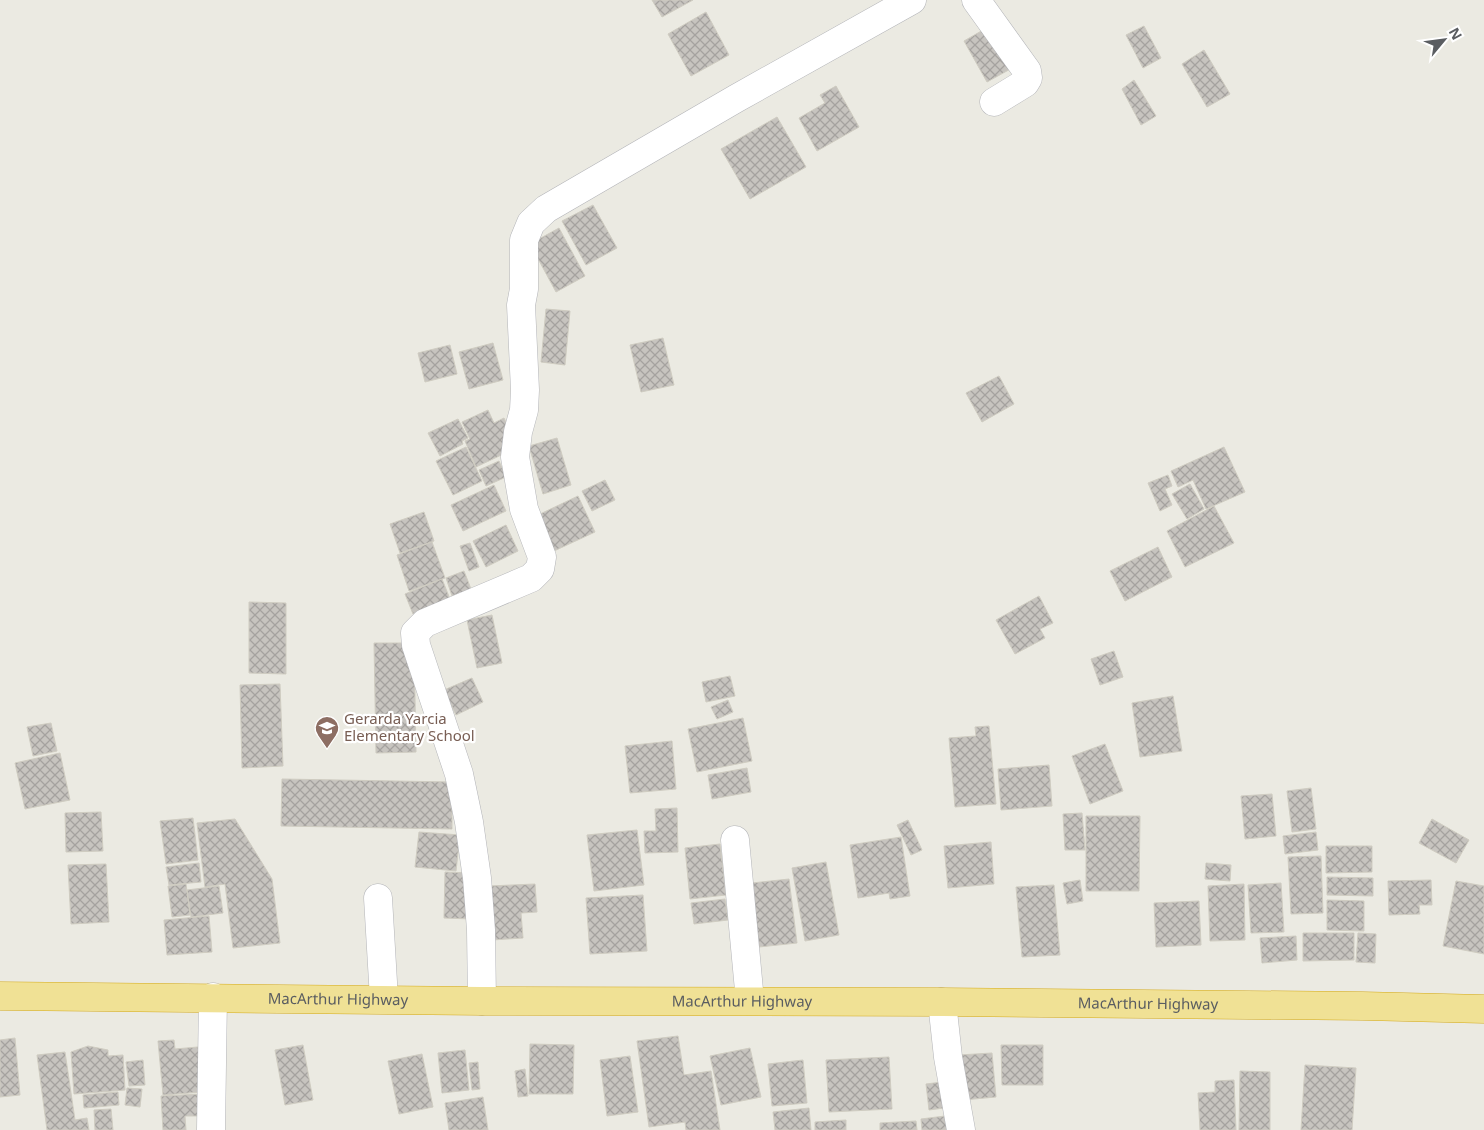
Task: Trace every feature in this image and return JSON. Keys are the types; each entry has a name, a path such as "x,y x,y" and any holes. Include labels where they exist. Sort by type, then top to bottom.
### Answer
{"highway":[{"name":"MacArthur Highway","path":"0,996 482,1001 942,1002 1484,1009"}],"street":[{"path":"482,1001 478,878 469,822 459,774 416,645 415,634 425,623 531,578 540,569 542,557 524,509 516,457 518,432 524,410 525,390 521,306 524,289 524,240 531,223 546,210 737,98 912,0"},
{"path":"976,0 1027,71 1028,78 1025,83 994,102"},
{"path":"735,840 750,1001"},
{"path":"378,898 384,999"},
{"path":"211,1130 213,997"},
{"path":"942,1002 948,1057 961,1130"}],"building":[{"path":"652,0 693,0 662,17"},
{"path":"706,12 729,55 691,76 668,34"},
{"path":"990,26 1014,67 987,82 964,41"},
{"path":"1144,26 1161,58 1143,68 1126,35"},
{"path":"1204,50 1230,94 1207,107 1182,64"},
{"path":"1134,80 1156,116 1141,125 1122,89"},
{"path":"836,86 859,127 817,151 799,118 825,103 820,95"},
{"path":"777,117 806,167 750,199 721,149"},
{"path":"593,205 617,248 586,265 562,221"},
{"path":"559,228 585,276 556,292 530,244"},
{"path":"546,309 570,311 565,365 541,362"},
{"path":"663,338 674,385 641,392 630,345"},
{"path":"493,343 503,380 469,389 459,352"},
{"path":"450,345 457,374 425,382 418,353"},
{"path":"999,376 1014,404 982,422 966,393"},
{"path":"488,410 494,423 504,418 512,435 514,449 476,467 465,441 470,439 462,422"},
{"path":"458,419 468,438 462,441 463,444 440,456 428,433"},
{"path":"557,438 571,485 543,494 529,446"},
{"path":"466,447 482,481 453,495 436,461"},
{"path":"1224,447 1245,492 1206,509 1193,480 1178,487 1171,471"},
{"path":"499,461 506,477 486,486 479,470"},
{"path":"1168,475 1172,486 1165,489 1172,505 1160,511 1148,483"},
{"path":"605,480 615,500 592,511 582,491"},
{"path":"1190,484 1204,509 1187,519 1172,494"},
{"path":"494,485 506,511 463,531 451,505"},
{"path":"578,496 595,532 554,551 538,515"},
{"path":"1214,506 1234,543 1185,567 1167,531"},
{"path":"424,512 434,541 400,553 390,524"},
{"path":"506,525 518,551 486,567 473,541"},
{"path":"432,542 445,578 409,591 397,555"},
{"path":"470,543 479,567 469,571 460,546"},
{"path":"1158,547 1172,577 1125,601 1110,571"},
{"path":"464,571 471,589 452,596 446,578"},
{"path":"442,579 450,599 413,614 405,594"},
{"path":"1039,596 1053,623 1040,629 1045,638 1015,654 996,620"},
{"path":"249,602 286,603 286,674 249,673"},
{"path":"492,615 502,663 477,668 467,620"},
{"path":"374,643 414,643 416,752 376,753"},
{"path":"1114,651 1123,677 1100,685 1091,659"},
{"path":"730,676 735,696 706,702 702,682"},
{"path":"472,678 483,702 456,715 444,690"},
{"path":"280,684 283,766 242,768 240,685"},
{"path":"1173,696 1182,751 1140,757 1132,703"},
{"path":"728,700 733,712 717,719 711,707"},
{"path":"743,718 752,761 697,772 688,729"},
{"path":"51,723 57,751 33,756 27,727"},
{"path":"989,726 996,804 955,807 949,738 976,736 975,727"},
{"path":"672,741 676,789 630,793 625,746"},
{"path":"1105,744 1123,791 1090,804 1072,756"},
{"path":"60,753 70,800 25,809 15,763"},
{"path":"1049,765 1052,806 1001,810 998,769"},
{"path":"747,768 751,792 712,799 708,775"},
{"path":"282,779 452,782 452,829 281,826"},
{"path":"1311,788 1316,829 1292,832 1287,791"},
{"path":"1272,794 1276,836 1245,839 1241,796"},
{"path":"677,808 678,852 645,853 644,831 656,831 655,809"},
{"path":"101,812 103,851 66,852 65,813"},
{"path":"1082,813 1085,850 1065,850 1063,814"},
{"path":"1086,816 1140,816 1139,891 1086,891"},
{"path":"193,818 198,860 166,864 160,821"},
{"path":"235,819 272,879 280,943 233,948 225,884 205,887 197,823"},
{"path":"1432,819 1469,840 1456,863 1419,843"},
{"path":"908,820 922,850 911,855 897,825"},
{"path":"637,830 644,885 594,891 587,835"},
{"path":"419,832 460,835 456,871 415,867"},
{"path":"1316,832 1318,850 1285,854 1283,836"},
{"path":"901,837 910,896 890,899 889,893 858,898 850,845"},
{"path":"991,842 994,884 948,888 944,846"},
{"path":"720,844 726,895 690,899 685,848"},
{"path":"1326,846 1372,846 1372,872 1326,873"},
{"path":"1321,856 1323,913 1291,914 1288,857"},
{"path":"826,862 839,935 805,941 792,868"},
{"path":"199,863 201,882 169,885 166,867"},
{"path":"1206,863 1231,865 1230,881 1205,879"},
{"path":"106,864 109,922 71,924 68,865"},
{"path":"445,872 471,873 471,919 444,918"},
{"path":"1327,877 1373,878 1373,896 1327,895"},
{"path":"789,879 797,943 759,947 752,883"},
{"path":"1080,880 1083,901 1067,904 1063,883"},
{"path":"1431,880 1432,905 1419,905 1420,914 1389,915 1388,881"},
{"path":"1456,881 1484,886 1484,954 1443,946"},
{"path":"1281,883 1284,932 1251,933 1248,885"},
{"path":"186,884 190,915 172,917 168,886"},
{"path":"535,884 537,912 521,913 523,938 492,940 489,886"},
{"path":"1244,884 1245,940 1210,941 1208,886"},
{"path":"1054,885 1060,955 1022,957 1016,887"},
{"path":"219,886 223,913 191,917 187,890"},
{"path":"643,895 647,951 590,954 586,898"},
{"path":"725,899 728,920 694,924 691,903"},
{"path":"1327,900 1364,901 1364,931 1327,930"},
{"path":"1199,901 1201,945 1156,947 1154,903"},
{"path":"209,916 212,952 167,955 164,920"},
{"path":"1303,933 1354,933 1354,960 1303,961"},
{"path":"1358,933 1376,934 1375,963 1356,962"},
{"path":"1296,936 1297,960 1262,963 1260,938"},
{"path":"678,1036 684,1075 711,1071 720,1130 686,1130 685,1122 649,1127 637,1041"},
{"path":"15,1038 20,1095 0,1097 0,1040"},
{"path":"174,1040 175,1049 198,1047 202,1092 163,1095 158,1041"},
{"path":"530,1044 574,1045 573,1094 529,1094"},
{"path":"303,1045 313,1100 285,1105 275,1050"},
{"path":"1001,1045 1043,1045 1043,1085 1002,1085"},
{"path":"88,1046 108,1050 108,1056 123,1055 125,1090 74,1094 71,1052"},
{"path":"750,1048 761,1097 721,1105 710,1056"},
{"path":"465,1050 469,1090 442,1093 438,1053"},
{"path":"65,1052 75,1120 87,1118 89,1130 47,1130 37,1055"},
{"path":"992,1053 996,1097 963,1100 959,1055"},
{"path":"422,1054 433,1107 399,1114 388,1061"},
{"path":"630,1056 638,1112 607,1116 600,1060"},
{"path":"889,1057 892,1109 829,1112 826,1060"},
{"path":"143,1060 145,1085 129,1086 126,1062"},
{"path":"803,1060 807,1103 772,1106 768,1064"},
{"path":"478,1062 480,1089 472,1090 469,1063"},
{"path":"1305,1065 1356,1068 1352,1130 1301,1130"},
{"path":"525,1069 528,1096 518,1097 515,1071"},
{"path":"1240,1071 1270,1072 1270,1130 1239,1130"},
{"path":"1234,1080 1236,1130 1200,1130 1198,1093 1215,1092 1215,1081"},
{"path":"942,1082 944,1108 929,1110 926,1084"},
{"path":"127,1088 142,1089 140,1107 125,1105"},
{"path":"118,1092 119,1105 84,1108 83,1095"},
{"path":"201,1094 202,1116 185,1116 186,1130 163,1130 161,1096"},
{"path":"483,1097 488,1130 449,1130 445,1103"},
{"path":"809,1108 811,1130 775,1130 773,1112"},
{"path":"111,1109 113,1130 95,1130 94,1110"},
{"path":"945,1116 947,1130 922,1130 921,1119"},
{"path":"846,1120 846,1130 815,1130 815,1122"},
{"path":"916,1121 917,1130 880,1130 880,1123"}],"place":[{"name":"Gerarda Yarcia Elementary School","path":"327,749"}]}
